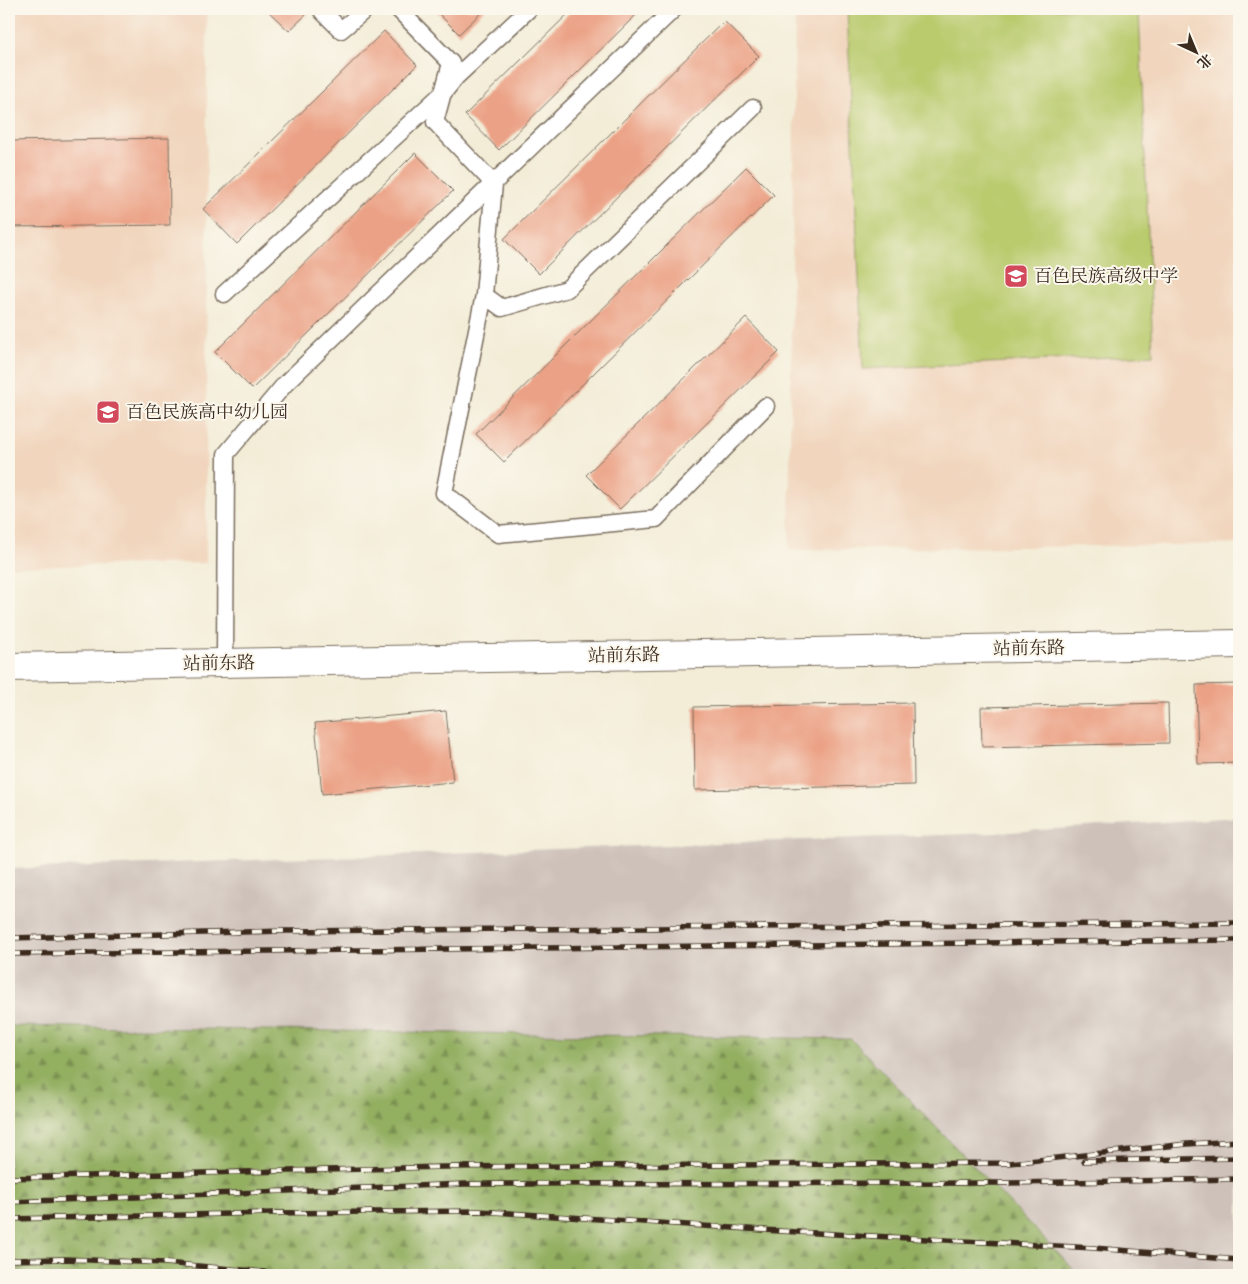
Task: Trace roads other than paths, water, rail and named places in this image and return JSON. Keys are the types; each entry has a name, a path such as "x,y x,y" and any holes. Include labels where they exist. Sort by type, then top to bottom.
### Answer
{"street":[{"name":"站前东路","path":"9,667 1239,644"}],"lane":[{"path":"322,11 341,30 366,9"},
{"path":"398,9 452,63 435,122 494,184 484,295 444,493 498,534 656,519 766,406"},
{"path":"224,294 444,92 456,77 529,9"},
{"path":"225,663 226,454 286,384 674,9"},
{"path":"484,295 502,308 567,289 753,108"}],"railway":[{"path":"9,938 284,931 1239,923"},
{"path":"9,954 1239,940"},
{"path":"9,1178 443,1167 1009,1163 1187,1144 1239,1141"},
{"path":"1084,1161 1239,1158"},
{"path":"9,1202 465,1184 1006,1183 1239,1179"},
{"path":"9,1219 273,1213 479,1211 779,1231 1094,1248 1239,1260"},
{"path":"9,1260 65,1259 165,1263 264,1272 276,1275"}],"place":[{"name":"百色民族高级中学","path":"1016,276"},
{"name":"百色民族高中幼儿园","path":"108,412"}]}
